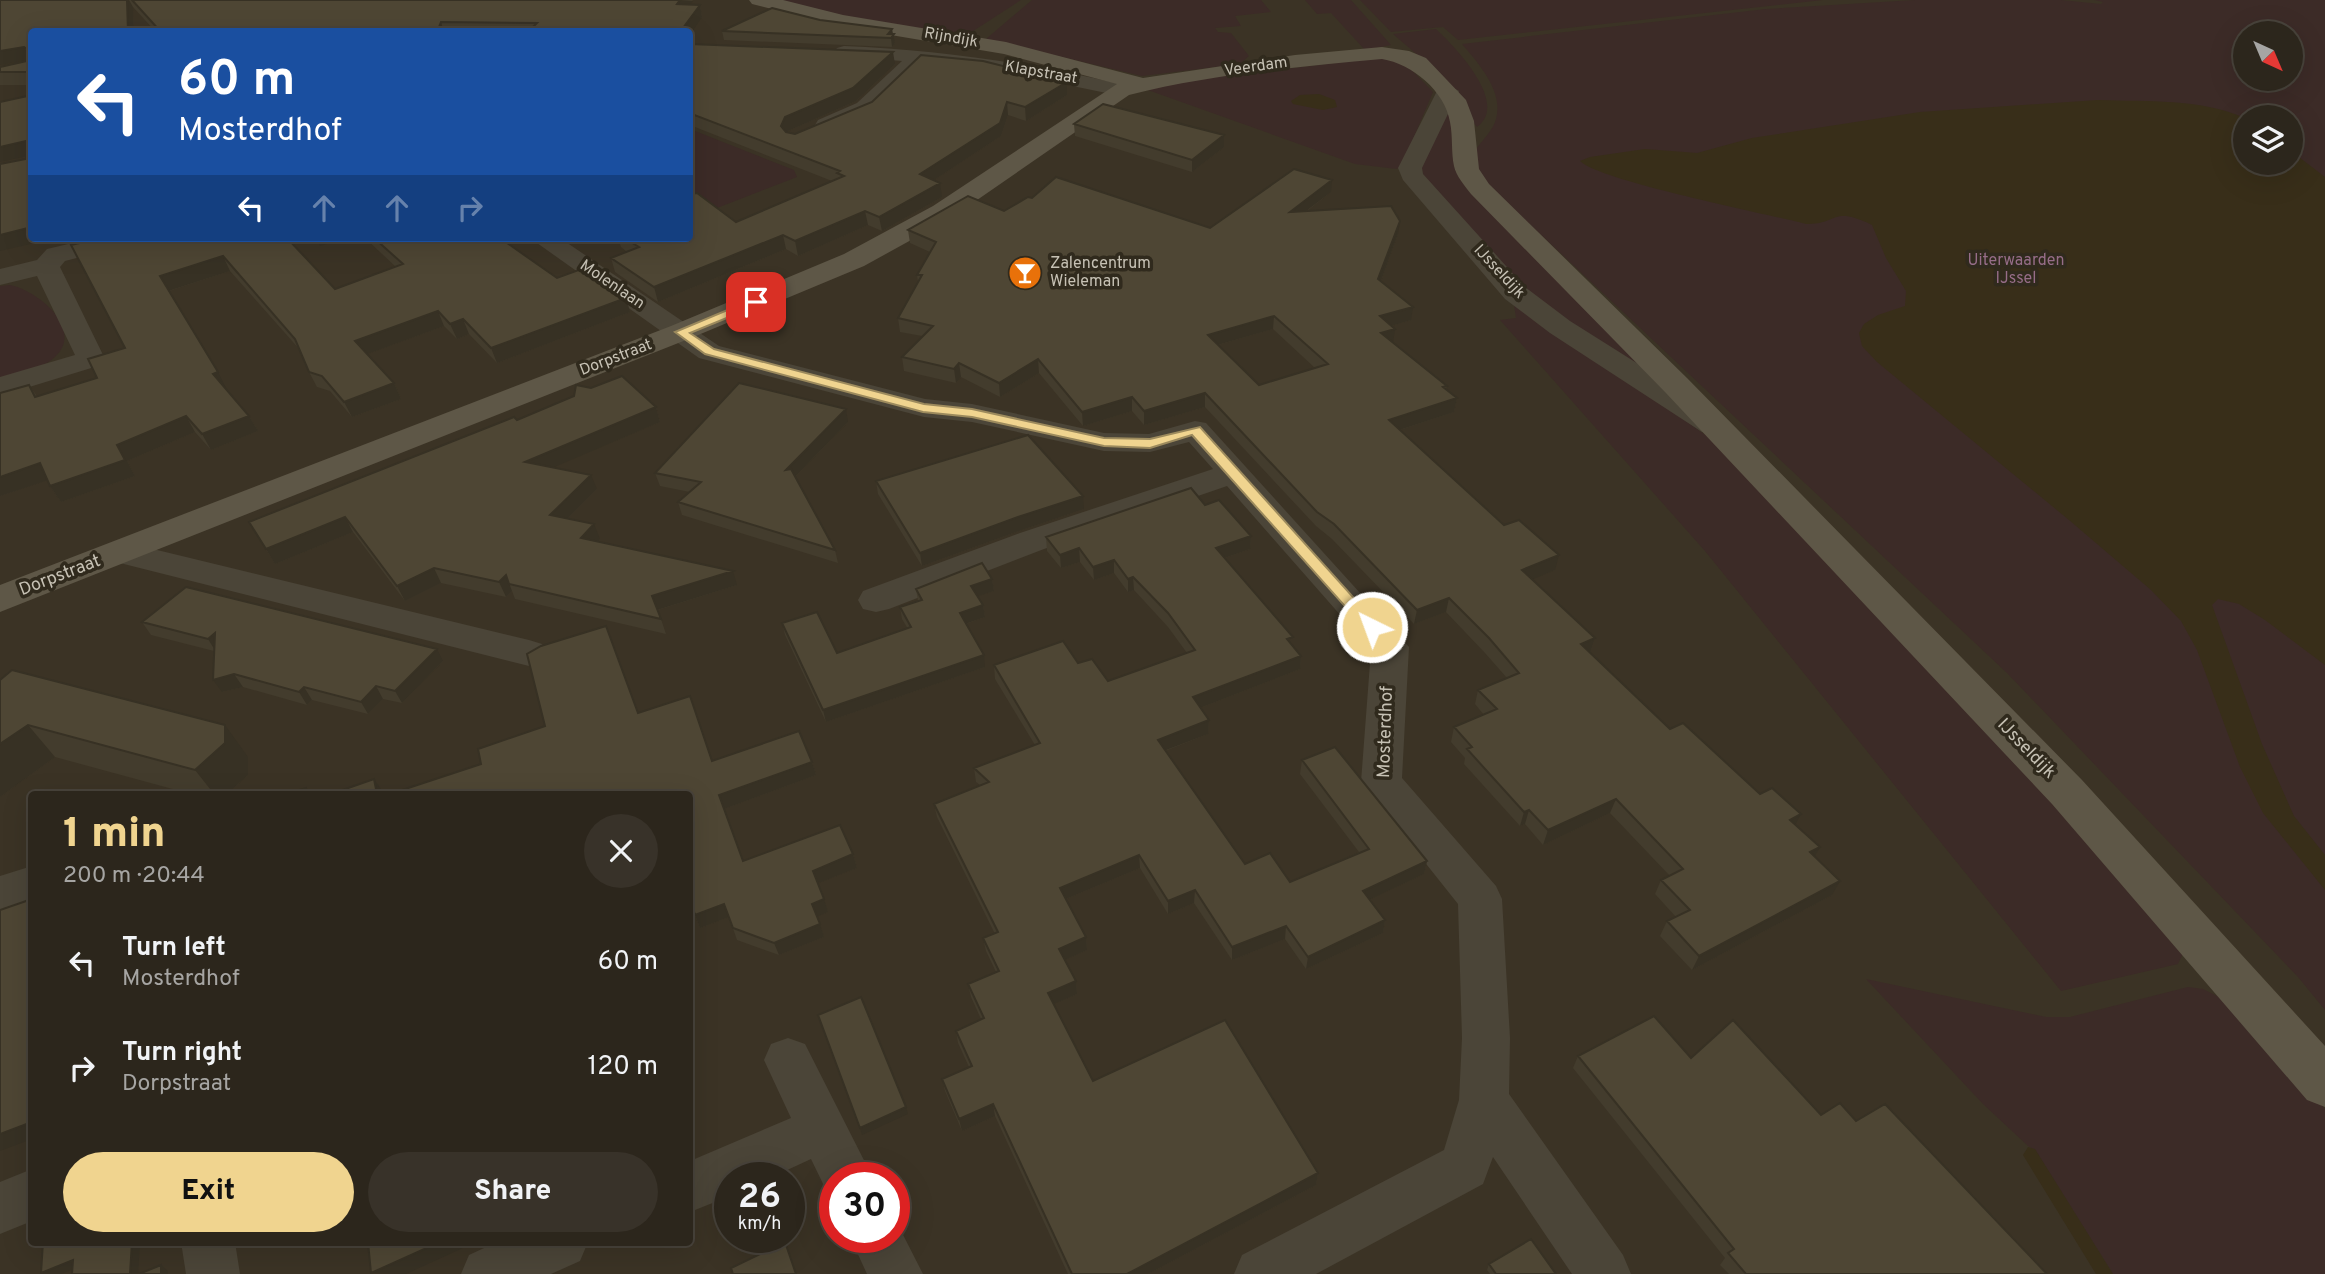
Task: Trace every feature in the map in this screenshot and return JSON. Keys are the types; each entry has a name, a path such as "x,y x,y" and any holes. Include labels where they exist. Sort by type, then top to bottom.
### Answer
{"street":[{"name":"Rijndijk","path":"759,0 842,21 1006,48 1131,87"},
{"name":"Klapstraat","path":"824,51 919,56 1131,87"},
{"name":"Veerdam","path":"1131,87 1295,61 1392,54"},
{"name":"IJsseldijk","path":"1392,54 1418,63 1448,91 1459,109 1465,160 1471,178 1715,426 2067,792 2325,1083"},
{"path":"808,133 865,108 919,56"},
{"name":"Dorpstraat","path":"0,599 806,281 903,236 1131,87"},
{"name":"IJsseldijk","path":"1448,91 1410,168 1417,183 1515,293 1560,327 1715,426"},
{"path":"0,277 46,266 57,255 110,242"},
{"name":"Molenlaan","path":"549,242 681,332"},
{"path":"0,387 91,359 46,266"},
{"name":"Mosterdhof","path":"681,332 709,352 923,408 972,413 1104,442 1150,443 1195,430 1390,647 1381,782 1480,899 1486,1038 1484,1100 1465,1166 1261,1274"},
{"path":"876,600 1032,541 1233,473"},
{"name":"Dorpstraat","path":"120,552 529,653"},
{"path":"0,894 28,885"},
{"path":"788,1060 840,1162"},
{"path":"1484,1100 1604,1274"},
{"path":"693,1185 823,1129"},
{"path":"0,1208 28,1197"},
{"path":"209,1246 214,1274"},
{"path":"488,1274 552,1246"},
{"path":"885,1253 896,1274"}],"green space":[{"path":"775,0 1021,0 967,35 829,15"},
{"path":"1032,0 1261,0 1271,12 1235,16 1241,26 1215,28 1218,32 1231,33 1249,56 1240,64 1142,76 986,39"},
{"path":"1305,0 1351,0 1391,45 1365,50 1331,13 1317,14"},
{"path":"1360,0 1823,0 1458,40 1443,27 1391,32"},
{"name":"Uiterwaarden IJssel","path":"1915,0 2061,0 2101,4 2103,2 2094,0 2325,0 2325,1010 2298,977 2007,673 1489,186 1478,168 1474,152 1490,132 1496,119 1496,98 1488,78 1462,44 1766,9"},
{"path":"1436,29 1466,62 1484,90 1487,104 1485,117 1477,127 1429,65 1393,34"},
{"path":"1386,57 1405,63 1433,92 1402,165 1397,169 1355,164 1145,89 1191,80"},
{"path":"1445,103 1450,116 1456,165 1663,386 1538,306 1426,186 1420,162"},
{"path":"693,130 794,170 797,177 717,208 693,196"},
{"path":"10,285 33,294 54,312 61,323 63,346 55,357 36,368 0,379 0,286"},
{"path":"1513,298 1714,441 2186,947 2178,964 2061,991 1705,551 1500,320 1516,318"},
{"path":"1866,979 2046,1017 2070,1017 2188,987 2203,989 2239,1007 2325,1109 2325,1274 2113,1274 2035,1150 1983,1104"}],"shaded area":[{"path":"1319,94 1335,100 1337,107 1323,110 1293,104 1291,101 1300,95"},
{"path":"2098,100 2191,104 2233,114 2233,175 2303,175 2303,160 2325,177 2325,665 2239,604 2218,599 2212,605 2262,744 2294,816 2325,855 2325,890 2263,813 2240,767 2197,650 2181,621 2151,590 1877,362 1862,346 1859,333 1864,324 1878,315 1905,306 1906,291 1886,258 1872,225 1842,216 1816,224 1806,224 1650,187 1618,178 1580,161 1590,157 1645,149 1697,153 1752,138 1920,112"},
{"path":"2028,1147 2035,1149 2113,1274 2096,1274 2023,1155"}],"building":[{"path":"0,0 127,0 128,28 28,28 28,72 0,72 0,67 27,61 27,49 24,47 0,51"},
{"path":"132,0 680,0 677,4 700,5 683,28 532,28 537,23 441,22 439,28 157,28"},
{"path":"772,8 820,20 892,29 888,34 894,34 891,38 722,31"},
{"path":"693,44 893,52 853,88 785,117 781,126 786,132 795,134 872,102 921,55 983,61 1067,82 1025,107 1007,102 1000,123 920,174 940,183 879,217 865,211 795,241 783,235 654,287 611,258 639,247 631,242 693,242 693,194 697,193 736,222 844,176 837,173 840,171 693,114"},
{"path":"28,96 28,228 0,235 0,164 26,159 26,141 0,147 0,102"},
{"path":"1103,104 1224,135 1192,160 1074,124"},
{"path":"1294,169 1332,180 1290,212 1391,206 1400,221 1378,279 1413,307 1380,316 1395,329 1381,333 1447,386 1443,387 1457,398 1389,420 1504,525 1519,520 1559,555 1522,570 1595,638 1581,644 1670,729 1683,723 1760,794 1772,788 1801,814 1790,820 1820,847 1810,852 1840,881 1699,956 1667,921 1690,910 1661,880 1683,869 1616,799 1548,830 1529,810 1524,812 1467,749 1472,747 1454,727 1497,709 1478,690 1519,673 1489,638 1449,598 1417,610 1334,524 1317,512 1205,393 1144,411 1132,397 1082,412 1038,359 999,383 959,363 954,369 902,357 933,326 898,318 922,275 917,275 936,242 908,230 968,196 1004,211 1028,197 1032,198 1056,177 1210,228","holes":["1274,316 1328,364 1259,385 1208,335"]},
{"path":"84,242 291,242 335,289 403,264 378,242 506,242 557,278 584,268 626,298 491,348 463,319 450,324 438,311 355,341 394,383 344,402 322,376 309,372 295,339 223,256 160,276 218,372 213,374 249,416 202,434 186,416 117,445 125,460 50,486 40,463 0,477 0,393 29,385 35,397 97,378 88,359 125,348 71,245"},
{"path":"622,376 656,407 525,462 591,475 550,515 594,524 581,538 733,571 652,596 661,619 509,584 506,575 499,582 434,568 397,586 345,517 266,549 249,522 514,417 517,420 574,396 576,385 591,388"},
{"path":"739,383 846,409 786,470 791,469 835,550 678,502 701,482 655,473"},
{"path":"1028,435 1083,496 920,553 876,481"},
{"path":"1191,488 1205,505 1219,500 1251,536 1216,548 1293,637 1287,639 1301,656 1193,697 1209,720 1158,740 1245,864 1270,853 1290,882 1369,849 1302,760 1335,747 1427,861 1363,891 1385,920 1308,957 1286,926 1232,947 1195,890 1168,901 1139,855 1060,888 1086,937 1059,949 1076,981 1048,993 1093,1081 1225,1020 1318,1173 1127,1274 1072,1274 993,1104 959,1119 942,1079 972,1066 956,1031 984,1018 968,984 999,971 983,938 998,932 934,804 989,782 974,768 1040,743 994,665 1063,641 1078,663 1092,659 1108,681 1195,650 1168,613 1133,577 1128,579 1114,560 1093,567 1079,548 1060,555 1046,537"},
{"path":"982,563 992,579 971,586 983,605 960,613 984,655 823,710 782,623 817,612 837,653 911,627 900,607 922,600 916,589"},
{"path":"186,587 437,649 395,691 376,686 361,702 304,687 299,692 234,674 213,680 215,633 208,639 142,622"},
{"path":"606,626 638,713 690,696 712,761 799,731 812,762 719,795 743,861 840,825 853,854 813,871 824,899 812,904 820,924 774,943 733,928 724,904 695,915 693,791 399,791 481,764 478,749 545,726 527,654 541,646"},
{"path":"12,670 225,725 225,743 195,770 28,725 0,744 0,680"},
{"path":"374,779 376,791 340,791"},
{"path":"28,900 28,1124 0,1134 0,910"},
{"path":"861,997 906,1107 860,1128 818,1015"},
{"path":"1654,1016 1691,1058 1733,1020 1821,1115 1840,1103 1856,1121 1885,1104 2047,1274 1746,1274 1728,1253 1734,1249 1578,1056"},
{"path":"1531,1239 1556,1274 1496,1274 1489,1264"},
{"path":"43,1246 132,1246 130,1274 72,1274 73,1260 41,1273"},
{"path":"368,1246 431,1246 371,1273"},
{"path":"762,1253 789,1253 796,1274 733,1274 731,1268"},
{"path":"161,1265 161,1274 139,1274"}],"place":[{"name":"Zalencentrum Wieleman","path":"1025,273"}],"route":[{"path":"756,302 681,332 709,352 923,408 972,413 1104,442 1150,443 1195,430 1372,627"}]}
